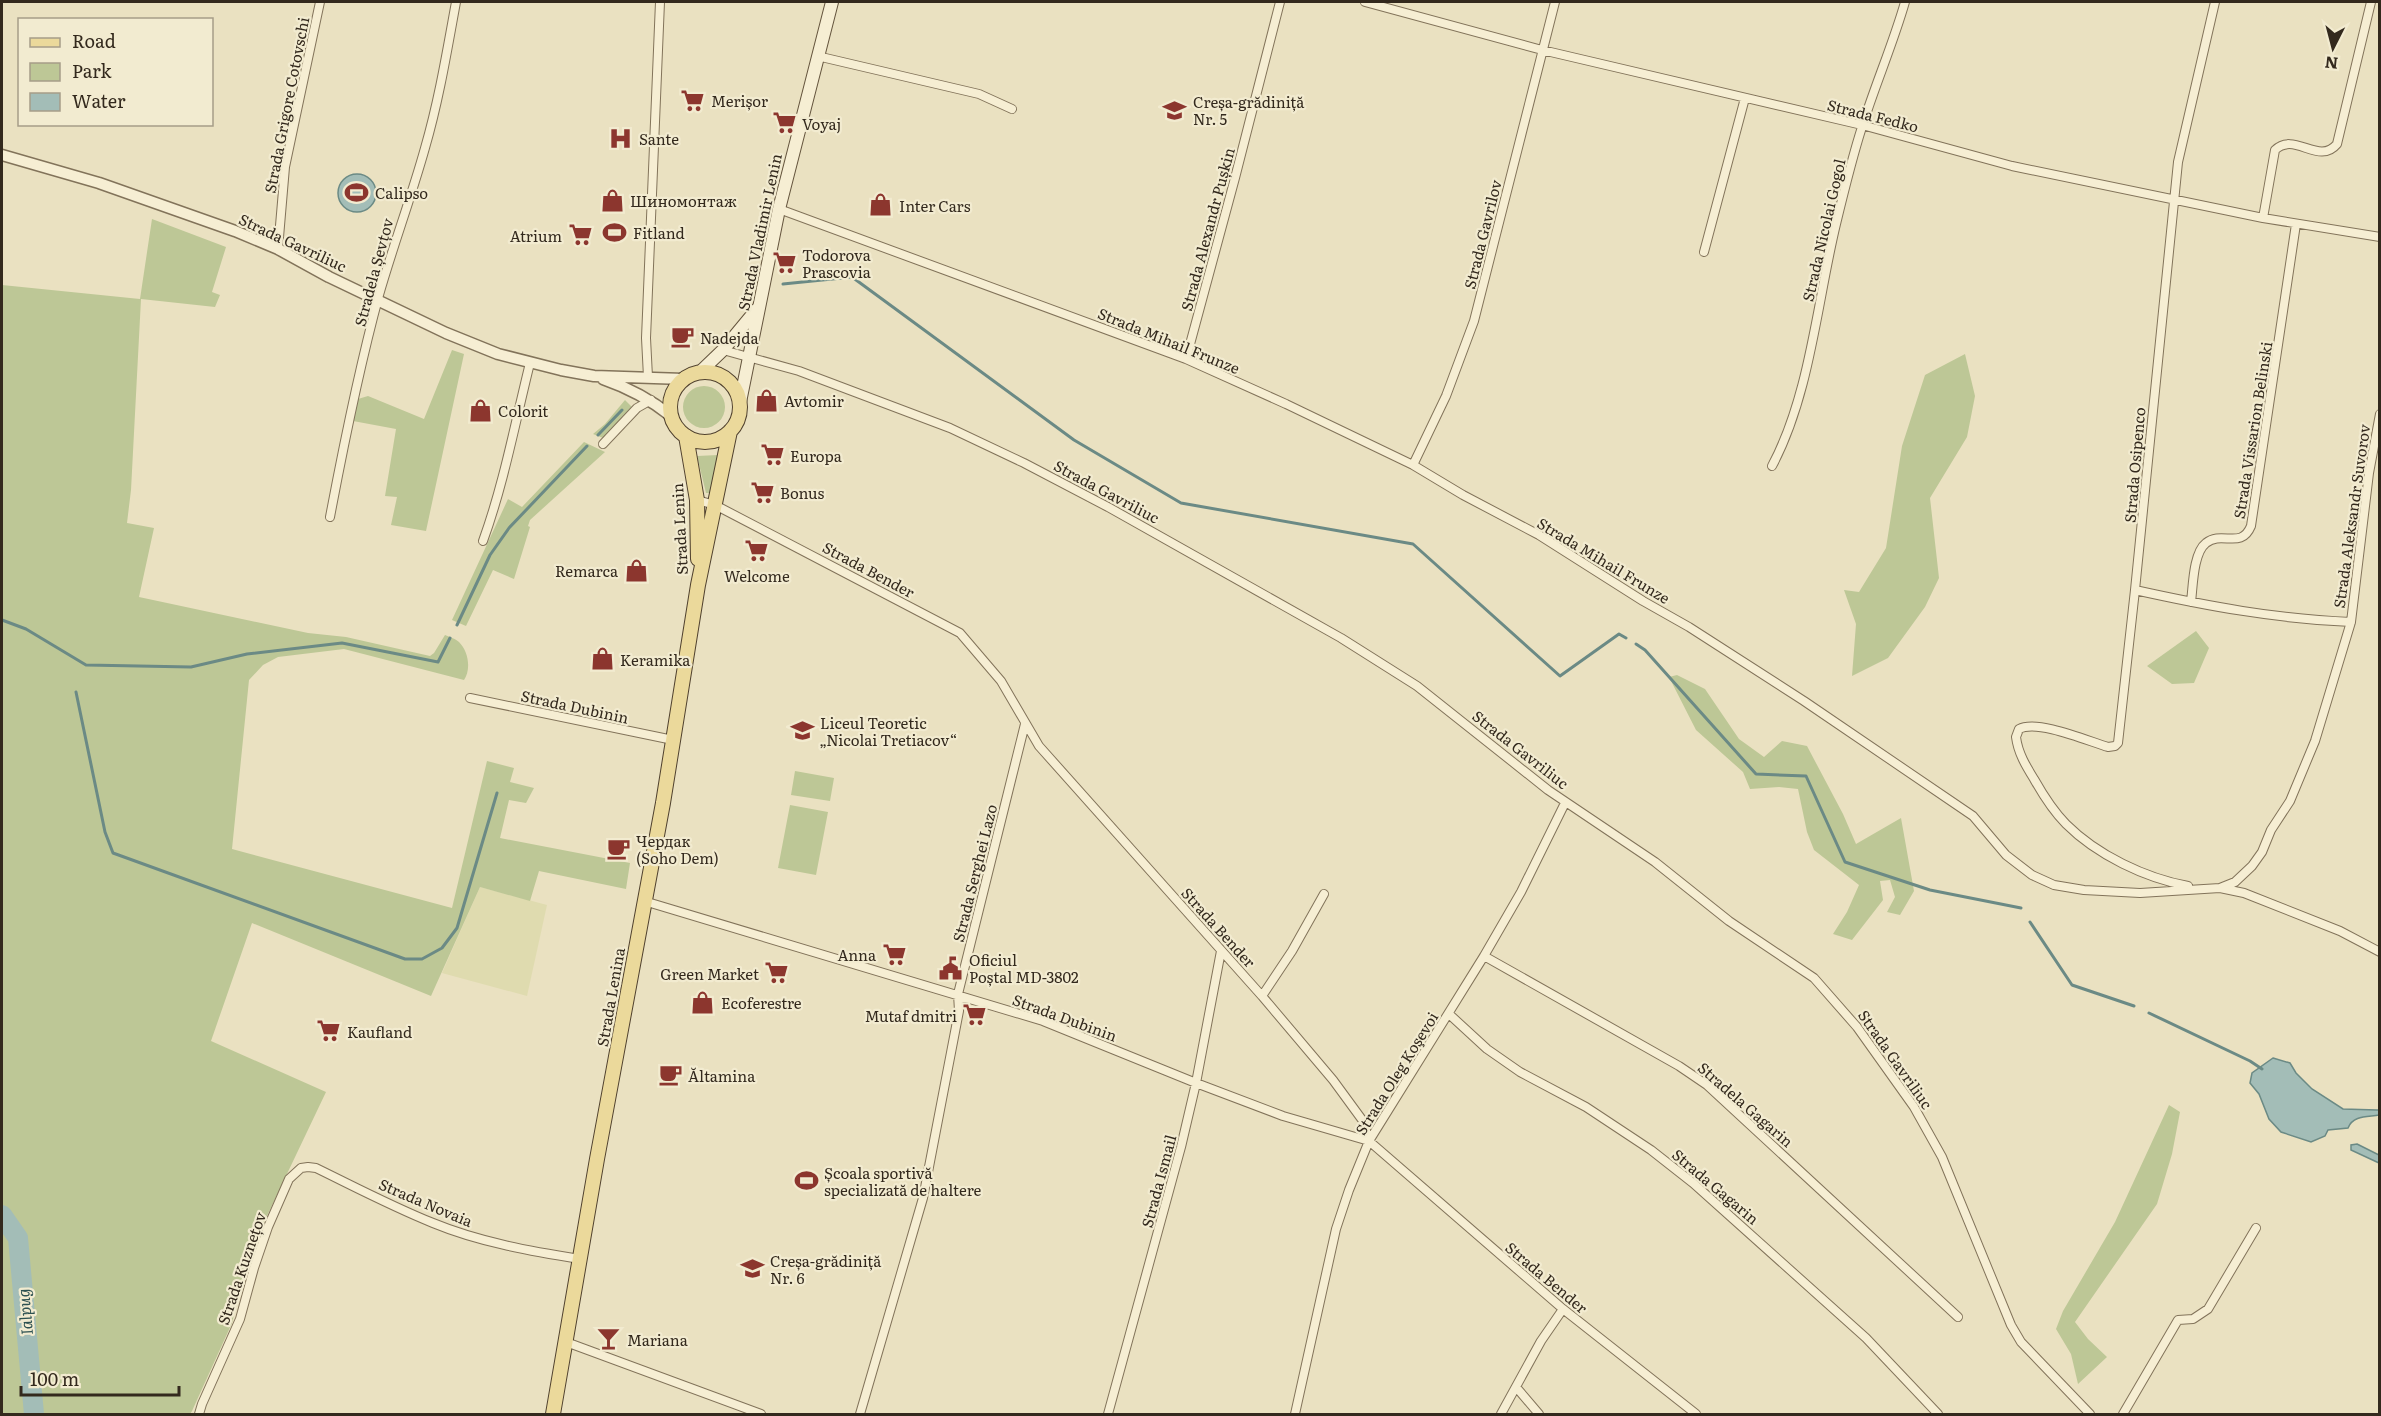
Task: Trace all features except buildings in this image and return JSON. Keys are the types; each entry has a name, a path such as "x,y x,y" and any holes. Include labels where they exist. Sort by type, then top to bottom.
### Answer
{"main road":[{"name":"Strada Vladimir Lenin","path":"740,402 779,209 832,2"},
{"path":"699,373 723,350 759,305"},
{"path":"699,373 721,376 736,391 740,402 740,412 730,431 709,442 697,441 686,436 674,424 671,416 672,396 684,379 699,373"},
{"path":"698,585 730,431"},
{"name":"Strada Lenin","path":"686,436 697,500 698,585"},
{"name":"Strada Lenina","path":"554,1414 673,740 698,585"}],"street":[{"name":"Strada Grigore Cotovschi","path":"278,249 285,167 320,2"},
{"name":"Stradela Șevțov","path":"330,517 348,422 378,299 397,231 425,148 443,76 456,2"},
{"path":"648,377 646,338 660,2"},
{"name":"Strada Alexandr Pușkin","path":"1186,359 1280,2"},
{"name":"Strada Fedko","path":"1365,2 1542,50 1862,125 2012,166 2263,218 2379,237"},
{"name":"Strada Gavrilov","path":"1413,465 1446,396 1474,321 1555,2"},
{"name":"Strada Nicolai Gogol","path":"1772,466 1788,432 1815,328 1835,226 1862,125 1905,2"},
{"name":"Strada Osipenco","path":"2198,888 2152,876 2115,858 2067,825 2052,807 2025,764 2016,742 2017,733 2024,726 2038,727 2108,747 2116,745 2135,590 2178,162 2215,2"},
{"path":"2263,218 2275,150 2280,145 2293,143 2328,152 2337,144 2371,2"},
{"path":"817,56 979,94 1012,109"},
{"path":"1704,252 1745,98"},
{"name":"Strada Gavriliuc","path":"2,155 99,183 188,213 278,249 329,277 446,333 498,354 594,376 624,386 651,400 671,416"},
{"name":"Strada Mihail Frunze","path":"779,209 1186,359 1413,465 1463,495 1539,535 1689,627 1823,714 1973,816 2006,855 2032,875 2054,885 2084,890 2140,893 2220,888 2244,893 2340,931 2379,952"},
{"name":"Strada Vissarion Belinski","path":"2191,602 2193,579 2202,548 2206,543 2215,539 2241,538 2248,534 2251,526 2296,224"},
{"name":"Strada Gavriliuc","path":"723,350 799,371 950,428 1024,463 1108,507 1393,668 1565,803 1655,862 1729,921 1814,978 1857,1027 1914,1107 1942,1157 2011,1325 2021,1342 2090,1414"},
{"path":"483,541 515,431 530,363"},
{"name":"Strada Gavriliuc","path":"594,376 684,379"},
{"path":"603,444 637,408 651,400"},
{"name":"Strada Aleksandr Suvorov","path":"2220,888 2235,882 2252,866 2299,782 2325,711 2351,622 2369,473 2379,414"},
{"name":"Strada Bender","path":"697,500 715,505 960,633 1001,681 1039,746 1262,996 1356,1110 1363,1121 1369,1141 1563,1309 1696,1414"},
{"name":"Strada Aleksandr Suvorov","path":"2135,590 2267,616 2351,622"},
{"name":"Strada Dubinin","path":"470,698 673,740"},
{"name":"Strada Serghei Lazo","path":"860,1414 923,1198 959,1011 958,994 1025,724"},
{"name":"Strada Oleg Koşevoi","path":"1295,1414 1336,1229 1369,1141 1484,956 1521,891 1565,803"},
{"path":"1262,996 1292,951 1324,894"},
{"name":"Strada Dubinin","path":"644,901 1043,1021 1283,1116 1369,1141"},
{"name":"Strada Ismail","path":"1108,1414 1161,1224 1196,1083 1221,951"},
{"name":"Stradela Gagarin","path":"1484,956 1679,1066 1707,1085 1958,1317"},
{"name":"Strada Gagarin","path":"1449,1014 1487,1049 1520,1072 1586,1107 1651,1150 1693,1183 1866,1338 1938,1414"},
{"name":"Strada Novaia","path":"301,1168 316,1168 433,1223 470,1236 502,1245 580,1259"},
{"name":"Strada Kuznețov","path":"199,1414 240,1319 268,1227 289,1179 301,1168"},
{"path":"2123,1414 2178,1320 2193,1319 2208,1309 2256,1228"},
{"path":"1501,1414 1541,1341 1563,1309"},
{"path":"566,1342 761,1414"},
{"path":"1516,1387 1539,1414"}],"shaded area":[{"path":"480,887 547,905 527,996 442,973"}],"green space":[{"path":"152,219 226,247 212,292 220,295 215,307 141,299 131,490 127,523 154,528 139,597 308,633 346,637 430,656 445,635 459,642 468,661 468,671 464,680 344,649 278,657 263,665 249,680 232,849 452,908 487,761 514,768 510,782 534,788 526,803 509,800 500,838 630,863 626,889 539,871 530,901 480,887 431,996 252,923 211,1041 326,1092 246,1265 232,1323 192,1411 190,1414 2,1414 2,285 140,299"},
{"path":"452,350 464,354 426,531 391,525 397,497 385,496 396,429 353,421 358,399 368,396 424,419"},
{"path":"1965,354 1975,396 1967,437 1930,498 1939,578 1925,607 1888,658 1852,676 1856,624 1844,590 1859,592 1886,548 1902,446 1925,375"},
{"path":"704,386 719,392 725,407 719,422 704,428 689,422 683,407 689,392"},
{"path":"625,400 632,407 629,413 603,438 593,434 605,424"},
{"path":"584,442 605,452 530,520 528,526 530,527 514,579 493,570 466,626 452,620 508,499 522,507"},
{"path":"718,455 711,493 706,493 697,456"},
{"path":"2196,631 2209,648 2194,683 2172,684 2147,666"},
{"path":"1677,675 1705,689 1739,739 1764,757 1782,741 1807,746 1856,844 1901,818 1914,891 1900,915 1887,912 1895,897 1890,880 1880,881 1883,900 1852,940 1833,934 1847,912 1859,885 1814,850 1807,832 1798,789 1779,787 1750,789 1743,772 1696,730 1669,677"},
{"path":"795,771 834,778 830,801 791,795"},
{"path":"790,805 828,812 816,875 778,868"},
{"path":"2169,1105 2180,1112 2172,1154 2157,1204 2075,1322 2088,1339 2107,1357 2078,1384 2071,1354 2056,1329 2063,1311 2115,1222"}],"water":[{"name":"Calipso","path":"357,174 370,180 376,193 370,206 357,212 344,206 338,193 344,180"},
{"path":"2273,1058 2290,1063 2296,1073 2312,1089 2343,1109 2379,1110 2379,1115 2357,1119 2348,1128 2328,1130 2325,1136 2311,1142 2281,1132 2269,1119 2259,1094 2250,1083 2252,1073"},
{"path":"2357,1144 2379,1155 2379,1163 2351,1150 2351,1145"}],"waterway":[{"path":"783,284 852,277 1074,440 1181,503 1413,544 1560,676 1619,634 1626,638"},
{"path":"598,435 622,410"},
{"path":"457,625 490,555 509,528 587,446"},
{"path":"2,620 26,629 86,665 191,667 247,654 342,643 438,662 450,638"},
{"path":"1636,644 1645,650 1756,774 1806,776 1845,862 1930,890 2021,908"},
{"path":"76,692 105,832 113,853 405,959 422,959 442,948 457,928 497,793"},
{"path":"2030,922 2072,985 2134,1006"},
{"path":"2149,1013 2250,1061 2262,1069"},
{"name":"Ialpug","path":"2,1215 18,1238 34,1414"}],"place":[{"name":"Merișor","path":"693,100"},
{"name":"Creșa-grădiniță Nr. 5","path":"1175,110"},
{"name":"Voyaj","path":"784,123"},
{"name":"Sante","path":"621,138"},
{"name":"Calipso","path":"357,192"},
{"name":"Шиномонтаж","path":"612,200"},
{"name":"Inter Cars","path":"881,205"},
{"name":"Fitland","path":"615,232"},
{"name":"Atrium","path":"580,235"},
{"name":"Todorova Prascovia","path":"784,263"},
{"name":"Nadejda","path":"682,337"},
{"name":"Avtomir","path":"766,400"},
{"name":"Colorit","path":"480,410"},
{"name":"Europa","path":"772,455"},
{"name":"Bonus","path":"762,492"},
{"name":"Welcome","path":"757,551"},
{"name":"Remarca","path":"636,570"},
{"name":"Keramika","path":"602,659"},
{"name":"Liceul Teoretic „Nicolai Tretiacov“","path":"802,731"},
{"name":"Чердак (Soho Dem)","path":"618,849"},
{"name":"Anna","path":"894,954"},
{"name":"Oficiul Poștal MD-3802","path":"951,968"},
{"name":"Green Market","path":"777,973"},
{"name":"Ecoferestre","path":"703,1002"},
{"name":"Mutaf dmitri","path":"975,1015"},
{"name":"Kaufland","path":"329,1031"},
{"name":"Ăltamina","path":"670,1075"},
{"name":"Școala sportivă specializată de haltere","path":"806,1181"},
{"name":"Creșa-grădiniță Nr. 6","path":"752,1269"},
{"name":"Mariana","path":"609,1339"}]}
